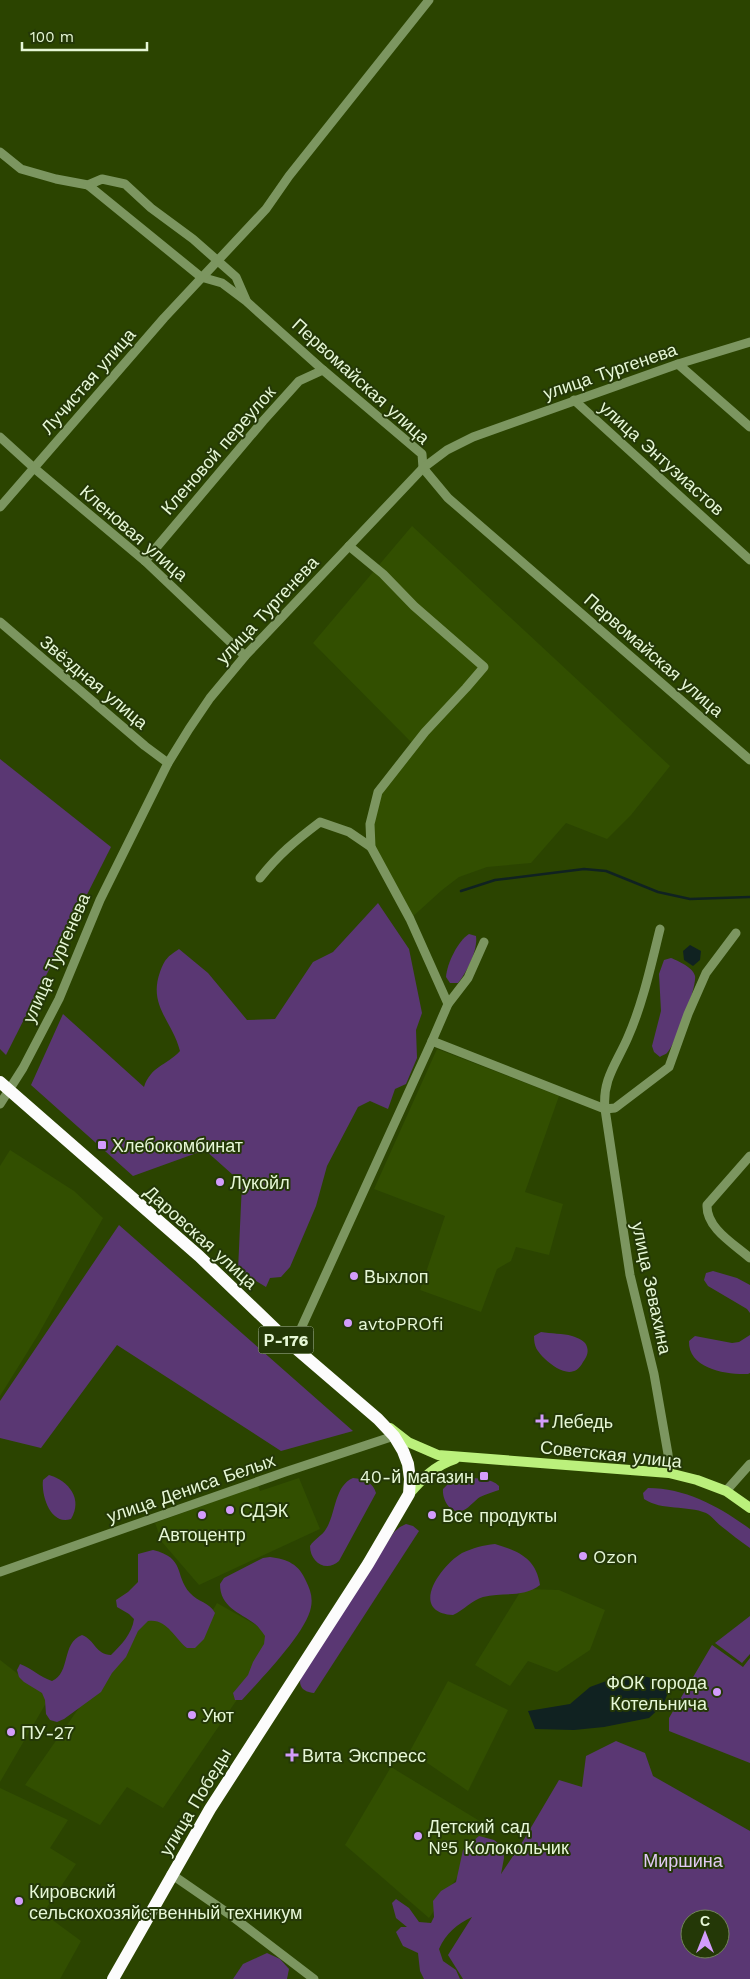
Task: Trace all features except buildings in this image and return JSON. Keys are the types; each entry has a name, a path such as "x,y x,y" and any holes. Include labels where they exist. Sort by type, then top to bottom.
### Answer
{"highway":[{"name":"Даровская улица","path":"4,1086 199,1256 293,1346 378,1419 394,1436 403,1451 408,1464 409,1494"},
{"name":"улица Победы","path":"113,1979 171,1874 254,1738 368,1564 409,1494"}],"main road":[{"name":"Даровская улица","path":"378,1419 408,1442 424,1450"},
{"name":"Советская улица","path":"424,1450 438,1455 669,1474 697,1480 726,1491 750,1508"},
{"name":"Советская улица","path":"430,1471 442,1463 461,1457"},
{"name":"улица Победы","path":"409,1494 430,1471"}],"street":[{"name":"Лучистая улица","path":"0,507 138,346 266,209 289,176 430,0"},
{"path":"0,152 21,170 88,185 102,179 125,184 151,208 236,277 246,301"},
{"name":"Первомайская улица","path":"88,185 201,277 222,283 246,301 422,454 423,468 448,498 750,760"},
{"name":"улица Тургенева","path":"0,1104 4,1086 23,1068 59,999 100,900 168,763 210,698 245,656 423,468 447,450 473,437 678,364 750,342"},
{"path":"678,364 750,427"},
{"name":"Кленовой переулок","path":"144,561 263,420 299,381 324,370"},
{"name":"улица Энтузиастов","path":"574,400 750,560"},
{"name":"Кленовая улица","path":"0,437 144,561 245,656"},
{"path":"349,546 383,574 414,606 484,667 425,732 378,792 370,824 371,847 410,919 448,1004"},
{"name":"Звёздная улица","path":"0,622 144,746 168,763"},
{"path":"260,878 289,845 320,822 349,832 371,847"},
{"name":"улица Зевахина","path":"660,929 648,977 628,1036 608,1077 604,1099 630,1276 654,1374 668,1454 669,1474"},
{"path":"432,1041 605,1109 615,1108 669,1067 688,1014 706,973 736,933"},
{"path":"293,1346 448,1004 468,978 484,942"},
{"path":"750,1156 707,1205 708,1218 713,1225 750,1258"},
{"name":"улица Дениса Белых","path":"0,1572 394,1436"},
{"path":"726,1491 750,1464"},
{"path":"171,1874 229,1914 314,1979"}],"shaded area":[{"path":"412,526 670,766 631,815 607,839 566,823 531,863 487,867 459,877 410,919 371,847 378,792 414,745 313,643"},
{"path":"690,945 701,951 700,960 693,966 684,960 683,951"},
{"path":"437,1049 559,1096 525,1192 563,1204 549,1255 516,1247 511,1261 497,1269 481,1312 420,1290 445,1216 374,1189"},
{"path":"10,1150 74,1191 103,1218 38,1335 0,1396 0,1166"},
{"path":"299,1478 320,1529 199,1585 162,1542 155,1523 258,1485 260,1491"},
{"path":"522,1589 559,1590 605,1610 590,1650 557,1672 528,1661 510,1686 475,1665"},
{"path":"217,1603 279,1638 163,1808 127,1787 100,1825 25,1785 146,1612 194,1642"},
{"path":"0,1660 49,1698 0,1782"},
{"path":"639,1675 660,1680 670,1688 663,1705 649,1718 604,1727 574,1730 535,1729 528,1711 570,1704 590,1687 609,1680"},
{"path":"448,1681 508,1710 468,1791 410,1751"},
{"name":"Детский сад №5 Колокольчик","path":"391,1767 491,1828 429,1918 345,1845"},
{"path":"0,1788 68,1820 50,1848 76,1864 43,1913 81,1941 60,1979 0,1979"}],"green space":[{"path":"0,759 111,847 6,1055 0,1049"},
{"path":"378,903 409,949 422,1013 416,1030 417,1058 406,1084 395,1089 388,1109 370,1101 358,1107 327,1166 316,1206 290,1267 281,1277 270,1278 266,1287 238,1270 242,1183 205,1150 133,1176 31,1085 63,1014 144,1087 155,1070 180,1051 162,1013 157,994 157,984 163,964 169,956 179,949 208,973 247,1020 275,1019 313,962 333,952"},
{"path":"469,934 476,936 471,961 458,983 450,983 446,977 451,959 457,947"},
{"path":"671,958 685,965 694,973 695,982 685,1016 671,1048 660,1057 654,1052 652,1046 661,1011 659,974 664,960"},
{"path":"119,1225 353,1431 281,1451 117,1345 41,1448 0,1438 0,1401"},
{"path":"713,1271 737,1278 750,1285 750,1313 747,1309 708,1286 704,1280 706,1273"},
{"path":"541,1332 568,1335 583,1341 588,1349 587,1353 585,1359 575,1371 560,1370 538,1351 535,1346 534,1336"},
{"path":"750,1335 750,1373 748,1374 730,1373 710,1368 695,1358 690,1350 689,1341 695,1336 732,1343 739,1342"},
{"path":"49,1475 68,1486 75,1498 74,1512 71,1519 64,1520 58,1518 49,1508 44,1494 43,1480"},
{"path":"353,1478 368,1482 373,1486 376,1493 339,1561 329,1566 324,1566 313,1557 310,1546 326,1529 342,1487"},
{"path":"467,1478 480,1478 492,1481 499,1486 499,1490 480,1497 464,1510 455,1511 448,1506 444,1498 443,1489 450,1482"},
{"path":"648,1488 676,1491 689,1495 727,1513 750,1529 750,1548 706,1513 691,1509 667,1507 644,1499 643,1493"},
{"path":"406,1524 413,1526 419,1531 314,1693 306,1691 300,1685 302,1674 394,1532"},
{"path":"495,1544 525,1557 535,1568 540,1585 527,1592 483,1597 475,1600 453,1615 440,1612 432,1606 430,1597 432,1588 453,1559 470,1550"},
{"path":"153,1550 163,1553 175,1562 182,1580 190,1593 213,1609 215,1613 204,1639 195,1648 187,1648 165,1626 155,1621 148,1621 138,1631 126,1657 112,1673 101,1692 64,1719 57,1722 50,1720 46,1714 45,1700 42,1693 19,1677 17,1670 20,1664 52,1681 62,1672 71,1644 82,1635 90,1640 102,1653 111,1655 128,1634 134,1619 117,1607 116,1600 138,1582 138,1554"},
{"path":"270,1557 292,1563 300,1570 310,1590 311,1607 301,1629 282,1655 242,1700 235,1700 233,1693 248,1675 253,1662 264,1644 265,1636 256,1625 227,1604 223,1598 220,1584 224,1578 263,1558"},
{"path":"750,1616 750,1654 742,1663 715,1643"},
{"name":"ФОК города Котельнича","path":"712,1645 743,1667 750,1658 750,1763 669,1731 669,1718"},
{"name":"Миршина","path":"616,1741 645,1753 653,1776 750,1831 750,1979 463,1979 448,1955 472,1917 452,1930 439,1949 443,1961 456,1970 460,1979 424,1979 420,1971 418,1953 403,1946 396,1932 401,1927 407,1927 396,1918 392,1903 396,1899 409,1908 419,1922 431,1923 434,1917 433,1901 441,1891 456,1882 463,1850 479,1836 494,1840 503,1847 504,1858 501,1874 559,1780 582,1787 586,1756"},
{"path":"267,1953 280,1959 289,1969 287,1979 233,1979 243,1964"}],"waterway":[{"path":"461,891 495,880 584,869 606,871 658,892 690,899 750,897"}],"place":[{"name":"Хлебокомбинат","path":"102,1145"},
{"name":"Лукойл","path":"220,1182"},
{"name":"Выхлоп","path":"354,1276"},
{"name":"avtoPROfi","path":"348,1323"},
{"name":"Лебедь","path":"542,1421"},
{"name":"40-й магазин","path":"484,1476"},
{"name":"СДЭК","path":"230,1510"},
{"name":"Автоцентр","path":"202,1515"},
{"name":"Все продукты","path":"432,1515"},
{"name":"Ozon","path":"583,1556"},
{"name":"ФОК города Котельнича","path":"717,1692"},
{"name":"Уют","path":"192,1715"},
{"name":"ПУ-27","path":"11,1732"},
{"name":"Вита Экспресс","path":"292,1755"},
{"name":"Детский сад №5 Колокольчик","path":"418,1836"},
{"name":"Кировский сельскохозяйственный техникум","path":"19,1901"}]}
